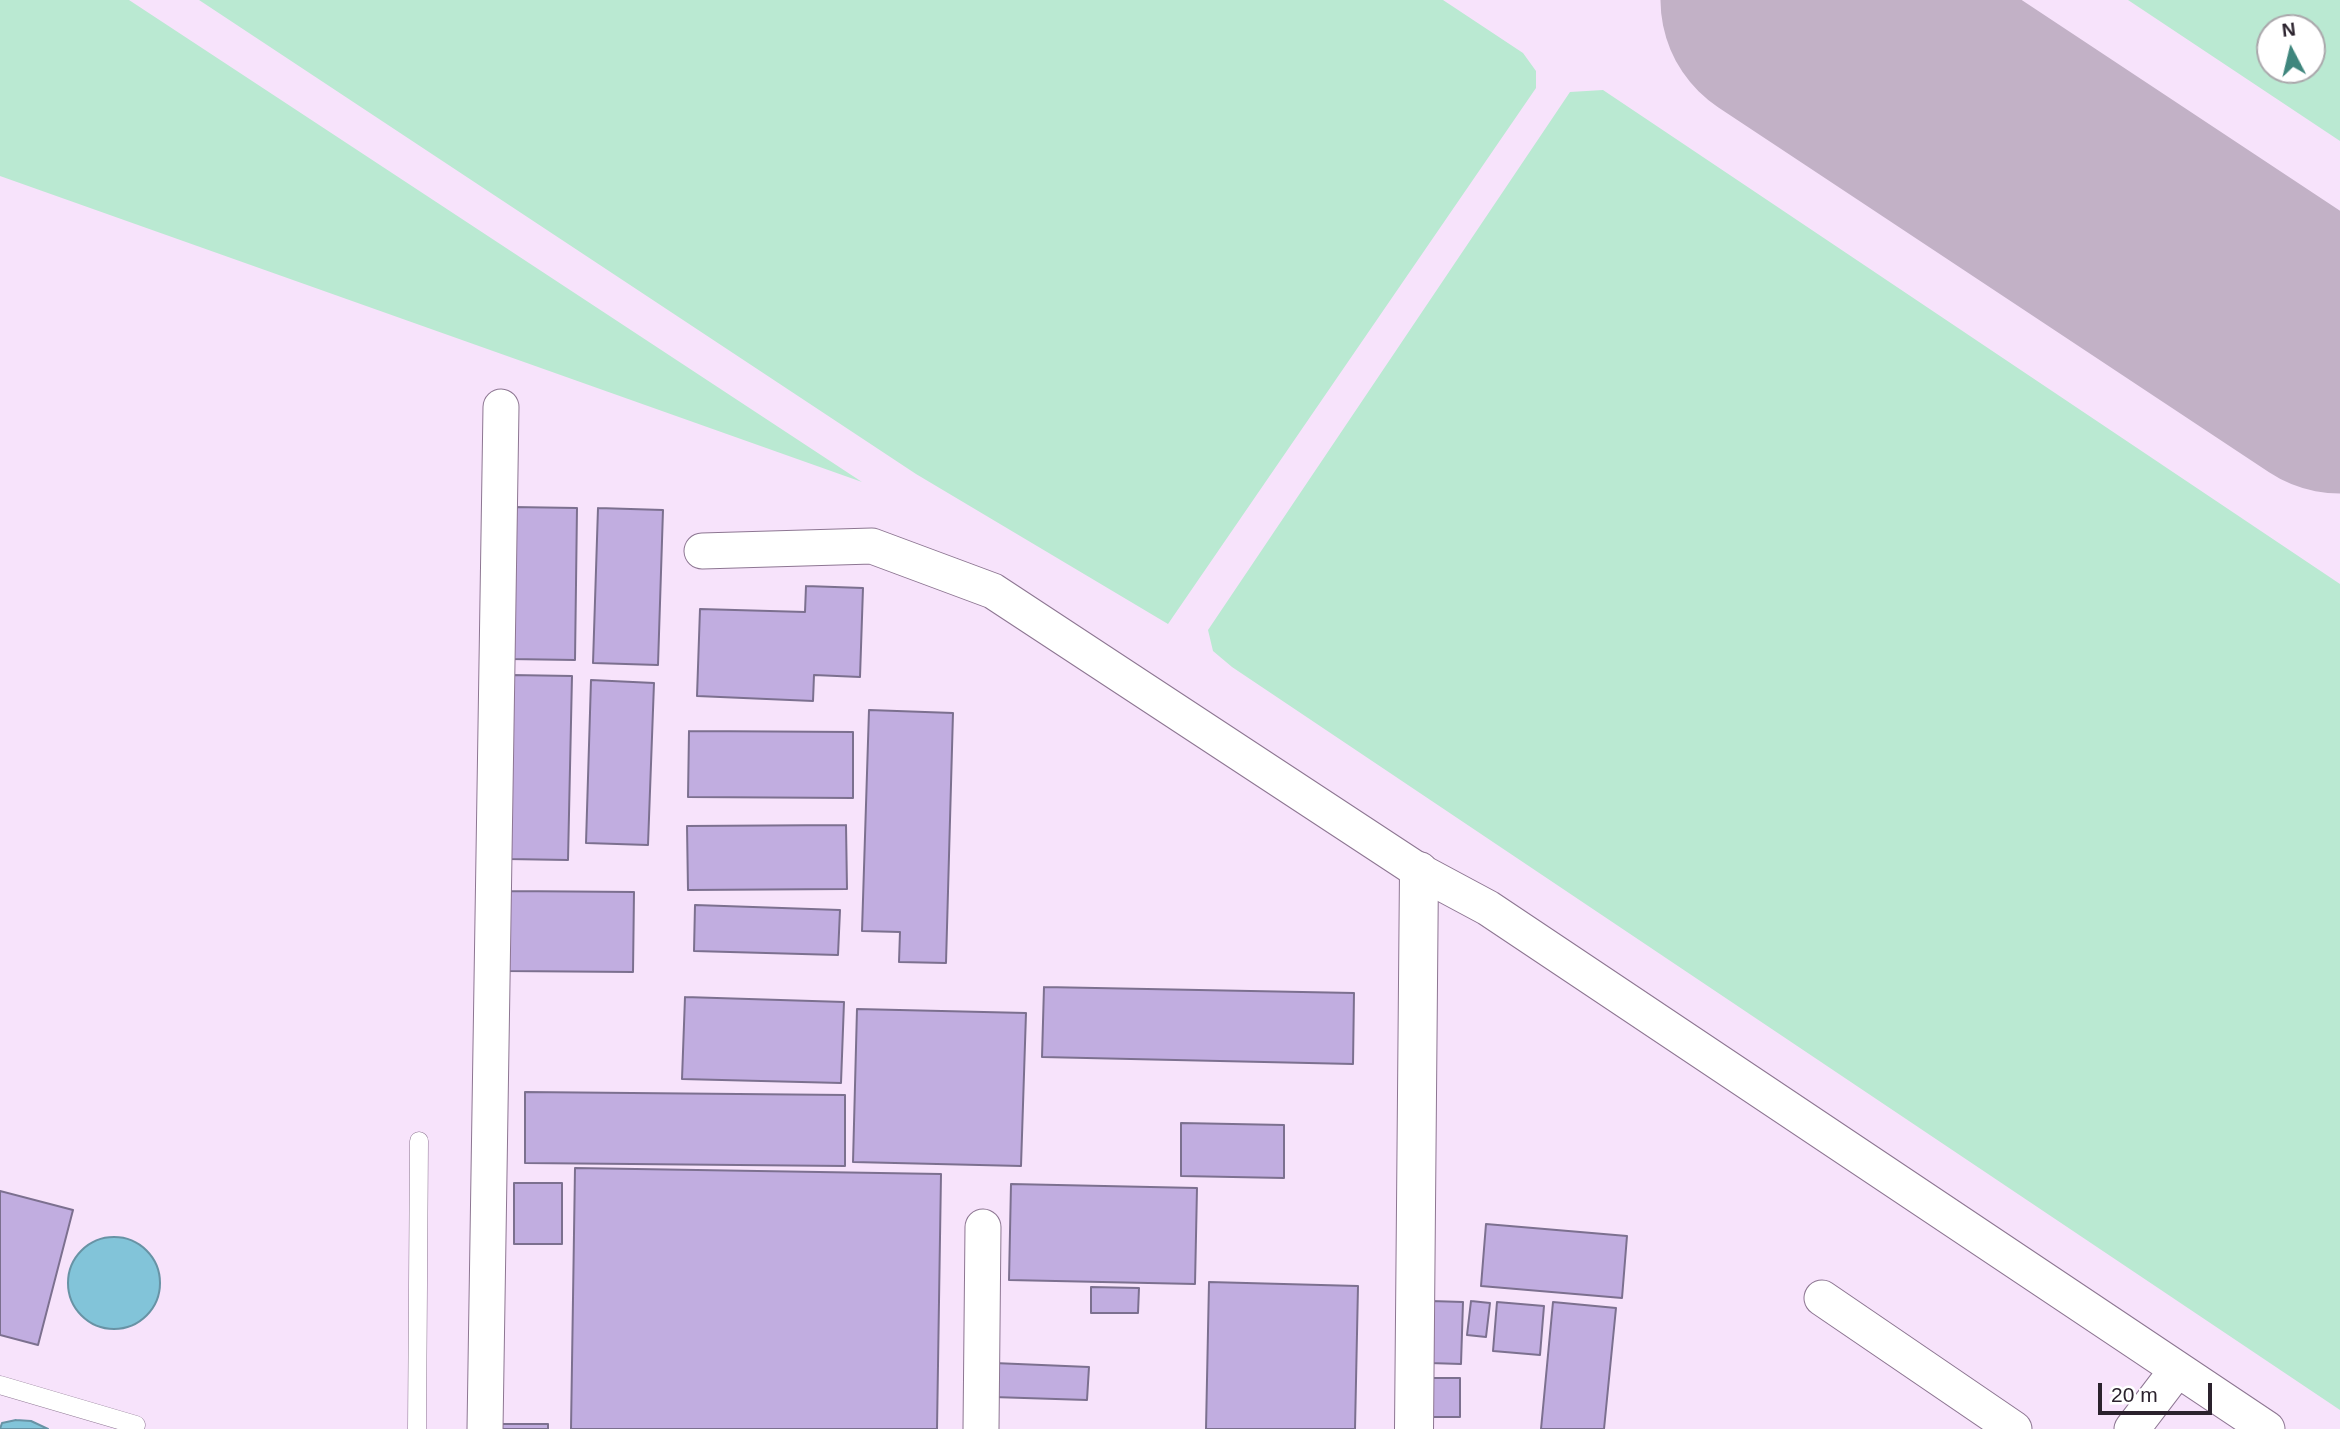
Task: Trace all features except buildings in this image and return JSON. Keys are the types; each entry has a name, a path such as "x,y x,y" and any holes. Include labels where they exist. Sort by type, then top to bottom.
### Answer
{"street":[{"path":"485,1429 501,407"},
{"path":"702,551 872,546 993,590 1419,871 1488,908 2267,1429"},
{"path":"1414,1429 1419,871"},
{"path":"981,1429 983,1227"},
{"path":"1822,1298 2014,1429"},
{"path":"2132,1429 2177,1370"}],"lane":[{"path":"417,1429 419,1141"},
{"path":"0,1385 136,1425 134,1429"}],"green space":[{"path":"0,0 129,0 862,482 0,176"},
{"path":"199,0 1443,0 1523,53 1536,71 1536,88 1168,624 916,474"},
{"path":"2128,0 2340,0 2340,141"},
{"path":"1603,90 2340,584 2340,1410 1232,667 1213,651 1208,630 1570,92"}],"water":[{"path":"114,1237 132,1240 147,1250 157,1265 160,1283 157,1301 147,1316 132,1326 114,1329 96,1326 81,1316 71,1301 68,1283 71,1265 81,1250 96,1240"},
{"path":"31,1421 48,1429 0,1429 2,1423"}],"runway":[{"path":"1789,0 2340,365"}]}
